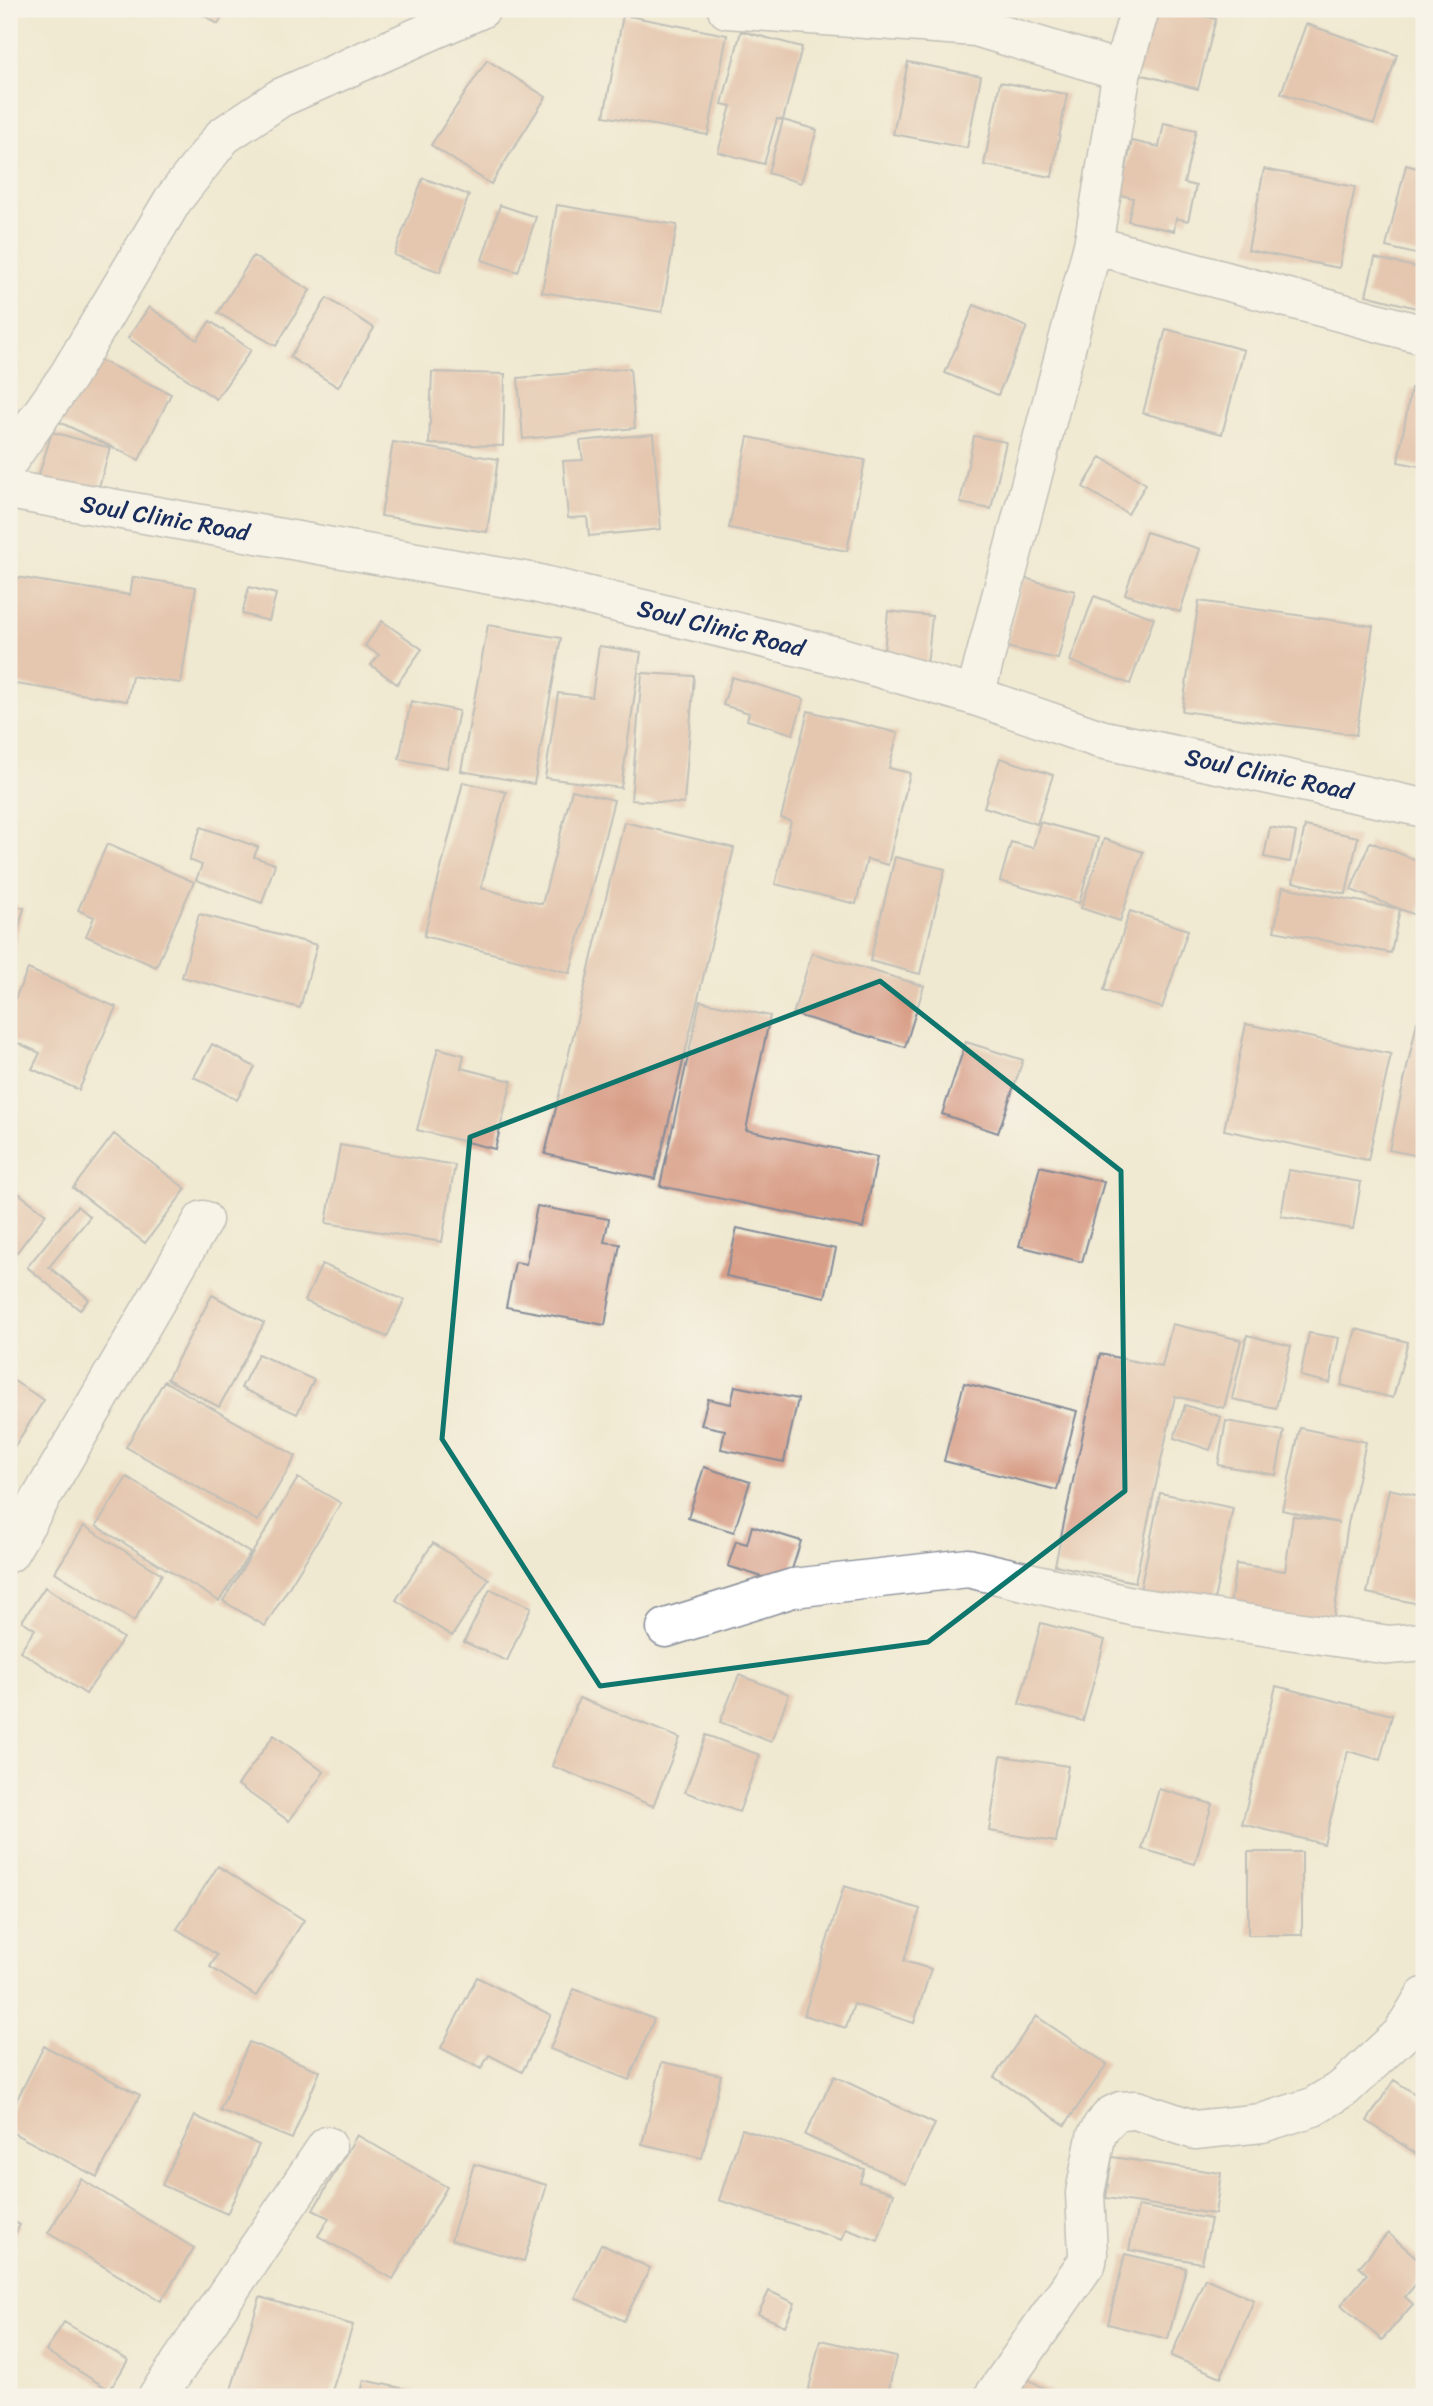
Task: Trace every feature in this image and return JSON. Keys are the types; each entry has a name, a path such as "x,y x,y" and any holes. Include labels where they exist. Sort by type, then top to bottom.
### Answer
{"street":[{"path":"9,460 68,376 173,200 223,136 280,98 481,9"},
{"path":"727,9 976,27 1122,71"},
{"path":"975,696 1093,245 1122,71 1140,9"},
{"path":"1093,245 1424,335"},
{"name":"Soul Clinic Road","path":"9,490 535,583 841,657 975,696 1100,739 1424,807"},
{"path":"9,1553 203,1220"},
{"path":"666,1628 793,1588 968,1568 1136,1607 1389,1645 1424,1642"},
{"path":"993,2397 1087,2262 1085,2193 1096,2137 1112,2115 1136,2110 1195,2130 1262,2123 1313,2107 1344,2088 1401,2035 1424,1997"},
{"path":"157,2397 327,2146"}],"highlighted area":[{"path":"880,981 1121,1171 1125,1491 928,1642 600,1686 442,1439 470,1137"}],"building":[{"path":"194,9 227,9 218,24"},
{"path":"1148,9 1175,9 1216,19 1198,89 1131,72"},
{"path":"623,15 727,35 708,135 604,116"},
{"path":"1306,24 1397,55 1374,124 1281,93"},
{"path":"741,31 802,47 783,120 777,119 764,164 718,152 731,106 722,104"},
{"path":"487,60 546,97 491,184 431,145"},
{"path":"908,62 981,76 967,148 893,134"},
{"path":"1000,82 1067,94 1052,177 984,165"},
{"path":"783,120 817,130 801,183 768,173"},
{"path":"1164,123 1196,130 1184,183 1196,186 1188,221 1176,218 1174,231 1128,221 1133,198 1120,195 1132,141 1159,147"},
{"path":"1406,165 1424,170 1424,256 1386,247"},
{"path":"1264,169 1355,187 1339,268 1248,250"},
{"path":"423,178 469,195 440,272 394,255"},
{"path":"500,205 536,217 518,272 482,260"},
{"path":"557,205 677,225 662,312 542,292"},
{"path":"253,256 310,290 276,346 218,313"},
{"path":"1375,258 1424,269 1424,310 1366,295"},
{"path":"327,298 374,328 338,387 290,357"},
{"path":"974,305 1027,327 998,395 945,373"},
{"path":"149,307 197,340 210,321 251,350 216,399 128,338"},
{"path":"1166,329 1244,350 1222,434 1143,413"},
{"path":"95,358 171,394 139,460 53,419"},
{"path":"630,368 635,428 523,439 518,378"},
{"path":"432,372 505,374 503,446 429,444"},
{"path":"1411,388 1424,390 1424,467 1398,462"},
{"path":"52,432 110,448 95,501 36,484"},
{"path":"653,434 661,529 589,536 587,517 568,518 563,461 583,460 580,441"},
{"path":"974,436 1006,442 991,509 960,503"},
{"path":"748,437 865,460 847,551 729,528"},
{"path":"393,442 498,459 487,532 381,516"},
{"path":"1101,457 1146,484 1128,514 1083,487"},
{"path":"1146,532 1200,549 1180,612 1125,594"},
{"path":"9,576 130,595 133,577 196,587 181,683 132,676 127,701 9,683"},
{"path":"1023,578 1075,591 1058,659 1006,647"},
{"path":"249,587 276,594 269,621 242,614"},
{"path":"1094,596 1154,618 1130,684 1070,661"},
{"path":"1199,601 1373,626 1356,735 1182,711"},
{"path":"888,611 932,616 927,667 883,663"},
{"path":"382,621 422,649 397,684 371,665 379,655 365,646"},
{"path":"488,625 561,638 534,784 461,771"},
{"path":"599,646 641,652 621,788 545,778 558,693 592,697"},
{"path":"642,673 694,676 684,804 631,800"},
{"path":"732,677 804,699 793,734 747,720 749,713 723,705"},
{"path":"411,701 459,711 447,768 399,759"},
{"path":"808,711 898,733 889,768 910,773 888,865 867,859 856,904 775,884 791,821 781,818"},
{"path":"1000,758 1053,775 1037,824 984,807"},
{"path":"463,782 506,792 481,888 542,904 572,790 614,800 570,973 424,936"},
{"path":"624,822 734,848 655,1179 545,1154"},
{"path":"1040,822 1098,838 1079,903 1000,881 1011,842 1033,848"},
{"path":"1305,826 1358,837 1346,894 1293,882"},
{"path":"201,827 258,847 254,857 275,864 262,903 196,880 202,865 189,860"},
{"path":"1270,827 1296,832 1290,862 1264,857"},
{"path":"1104,839 1143,852 1120,921 1081,908"},
{"path":"1370,842 1424,863 1424,900 1418,916 1351,890"},
{"path":"107,844 194,882 156,967 86,936 94,917 78,910"},
{"path":"895,857 945,869 920,974 870,961"},
{"path":"1283,887 1400,909 1391,953 1274,931"},
{"path":"9,904 24,908 10,961 9,961"},
{"path":"1130,911 1188,930 1162,1008 1104,990"},
{"path":"199,914 317,945 300,1008 182,977"},
{"path":"812,953 924,986 905,1047 793,1014"},
{"path":"28,969 116,1007 79,1090 32,1069 40,1053 9,1039 9,1012"},
{"path":"700,1001 770,1016 746,1130 877,1157 863,1228 660,1186"},
{"path":"1417,1022 1424,1024 1424,1157 1389,1150"},
{"path":"1246,1024 1391,1054 1368,1160 1224,1130"},
{"path":"966,1042 1023,1060 998,1133 942,1114"},
{"path":"212,1044 255,1067 237,1100 194,1077"},
{"path":"438,1048 464,1055 461,1068 512,1081 495,1149 417,1130"},
{"path":"114,1134 186,1189 145,1243 73,1188"},
{"path":"340,1145 455,1165 442,1242 326,1223"},
{"path":"1040,1166 1104,1182 1082,1262 1019,1246"},
{"path":"1289,1170 1361,1182 1353,1229 1281,1216"},
{"path":"17,1192 46,1214 17,1252 9,1246 9,1204"},
{"path":"77,1206 90,1217 49,1267 89,1299 80,1310 27,1267"},
{"path":"537,1206 609,1219 604,1242 620,1244 605,1325 506,1307 515,1262 526,1264"},
{"path":"737,1228 836,1249 825,1297 726,1276"},
{"path":"322,1264 404,1300 387,1337 305,1301"},
{"path":"212,1295 264,1323 219,1407 167,1379"},
{"path":"1172,1324 1241,1340 1224,1408 1175,1396 1135,1582 1055,1565 1100,1354 1162,1367"},
{"path":"1356,1329 1408,1342 1393,1398 1341,1385"},
{"path":"1309,1333 1339,1338 1330,1383 1300,1376"},
{"path":"1247,1335 1291,1346 1276,1408 1232,1399"},
{"path":"258,1354 314,1380 297,1414 241,1388"},
{"path":"9,1378 44,1400 9,1455"},
{"path":"164,1381 296,1456 258,1521 126,1447"},
{"path":"964,1383 1077,1411 1057,1490 944,1461"},
{"path":"735,1386 798,1399 784,1462 721,1449 725,1430 701,1425 708,1399 731,1404"},
{"path":"1185,1405 1221,1417 1210,1450 1174,1438"},
{"path":"1226,1421 1284,1431 1276,1475 1218,1465"},
{"path":"1300,1428 1366,1442 1348,1524 1332,1628 1229,1613 1236,1564 1285,1571 1293,1516 1339,1523 1282,1510"},
{"path":"704,1467 750,1482 734,1532 688,1518"},
{"path":"127,1477 250,1553 219,1601 96,1526"},
{"path":"298,1478 341,1503 265,1626 223,1601"},
{"path":"1389,1489 1424,1497 1424,1605 1367,1593"},
{"path":"1160,1493 1233,1508 1212,1610 1139,1595"},
{"path":"84,1526 162,1574 134,1621 55,1572"},
{"path":"752,1526 801,1541 787,1585 728,1566 736,1541 747,1544"},
{"path":"433,1543 489,1579 452,1636 396,1600"},
{"path":"45,1587 123,1638 86,1694 20,1651 35,1629 22,1621"},
{"path":"490,1589 531,1607 507,1661 464,1642"},
{"path":"1041,1623 1105,1640 1083,1721 1019,1704"},
{"path":"739,1675 789,1694 771,1742 720,1722"},
{"path":"1276,1686 1392,1715 1380,1760 1348,1751 1324,1844 1242,1824"},
{"path":"579,1698 680,1738 653,1806 552,1766"},
{"path":"274,1735 324,1772 289,1821 238,1785"},
{"path":"706,1735 760,1755 739,1812 685,1792"},
{"path":"1001,1756 1068,1766 1056,1842 989,1831"},
{"path":"1159,1789 1212,1804 1195,1864 1142,1849"},
{"path":"1248,1852 1302,1852 1302,1935 1248,1935"},
{"path":"218,1866 304,1920 256,1996 210,1967 217,1955 177,1929"},
{"path":"844,1886 920,1909 904,1961 931,1969 914,2023 854,2004 846,2028 804,2015"},
{"path":"477,1977 551,2015 522,2072 489,2055 481,2069 441,2048"},
{"path":"574,1989 654,2019 629,2080 550,2049"},
{"path":"1036,2016 1107,2064 1065,2125 994,2077"},
{"path":"249,2042 320,2071 292,2139 220,2110"},
{"path":"44,2046 140,2095 97,2177 9,2131 9,2115"},
{"path":"662,2062 721,2075 702,2158 642,2144"},
{"path":"834,2076 935,2124 906,2183 805,2135"},
{"path":"1394,2080 1424,2100 1424,2152 1421,2157 1367,2121"},
{"path":"195,2116 259,2145 227,2214 162,2185"},
{"path":"742,2129 864,2169 860,2182 894,2193 878,2241 846,2229 842,2240 719,2200"},
{"path":"357,2135 447,2187 393,2279 318,2236 329,2218 313,2210"},
{"path":"1112,2157 1221,2173 1215,2214 1106,2198"},
{"path":"474,2164 547,2185 524,2261 451,2240"},
{"path":"81,2179 194,2248 161,2301 48,2233"},
{"path":"1138,2206 1211,2219 1202,2263 1129,2250"},
{"path":"9,2219 20,2225 9,2244"},
{"path":"1388,2233 1424,2264 1424,2274 1405,2297 1413,2304 1382,2340 1341,2305 1367,2274 1359,2267"},
{"path":"601,2244 650,2268 624,2321 575,2298"},
{"path":"1125,2254 1186,2268 1168,2339 1108,2324"},
{"path":"1205,2278 1254,2300 1221,2377 1171,2356"},
{"path":"769,2291 795,2303 785,2326 758,2314"},
{"path":"260,2297 353,2325 330,2397 243,2397 230,2393"},
{"path":"64,2322 128,2360 110,2390 46,2351"},
{"path":"820,2340 896,2357 887,2397 807,2397"},
{"path":"1014,2371 1059,2397 998,2397"},
{"path":"364,2380 432,2395 360,2397"}]}
